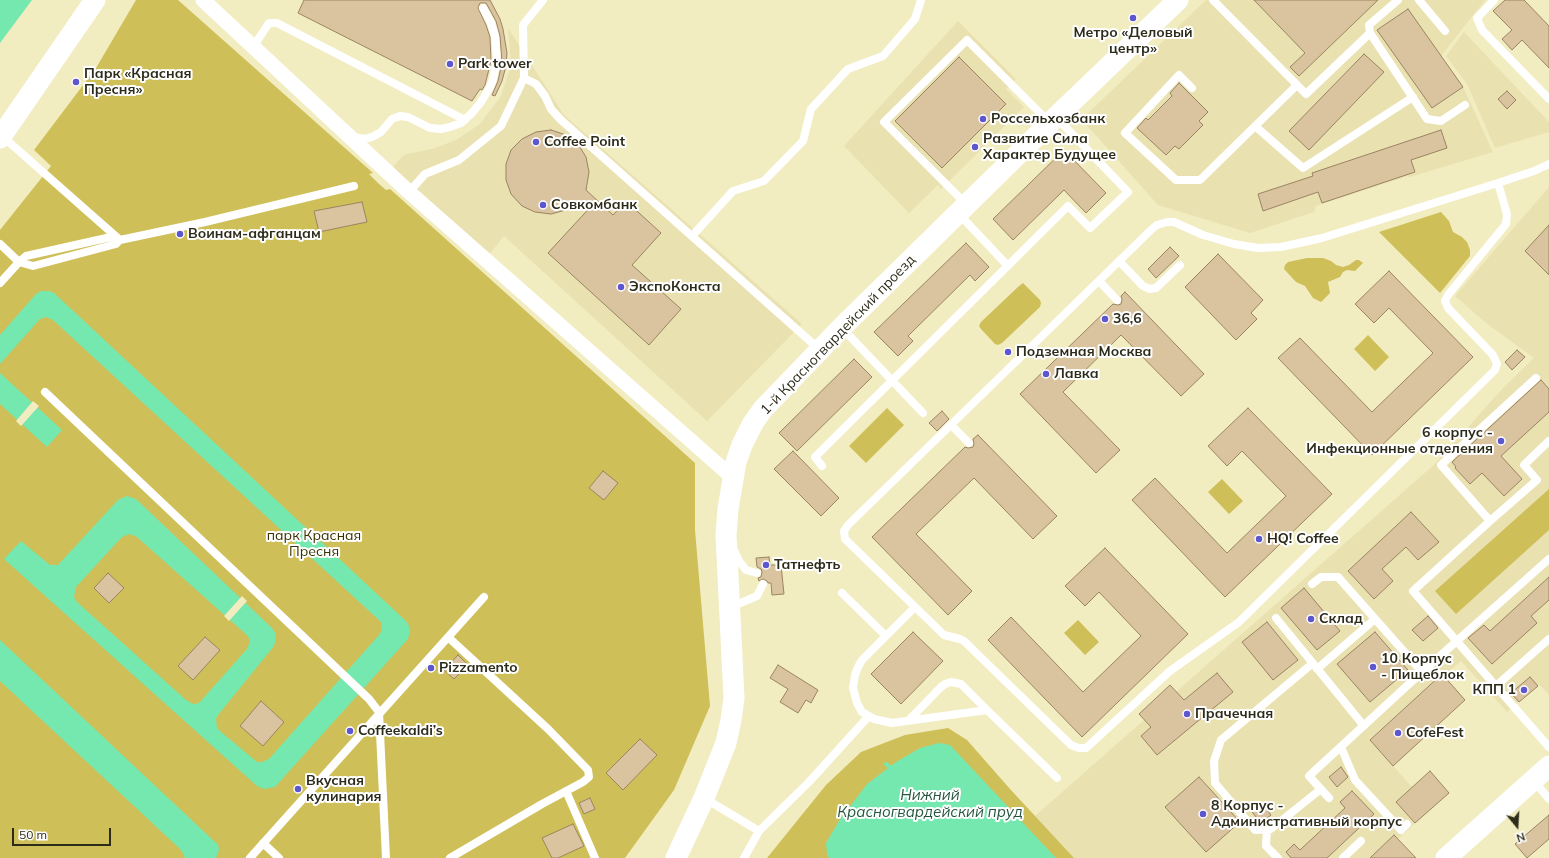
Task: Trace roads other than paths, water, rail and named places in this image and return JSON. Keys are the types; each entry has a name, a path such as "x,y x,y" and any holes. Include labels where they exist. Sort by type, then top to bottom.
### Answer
{"street":[{"path":"1,136 95,0"},
{"path":"203,0 409,192 732,477"},
{"name":"1-й Красногвардейский проезд","path":"676,858 704,798 726,743 731,720 734,698 726,535 732,477 742,445 753,423 763,409 842,327 962,208 1178,0"},
{"path":"1446,858 1549,766"}],"lane":[{"path":"409,192 425,174 459,160 502,126 524,78 523,25 543,0"},
{"path":"692,236 733,191 764,181 803,141 811,109 848,69 883,56 915,19 921,0"},
{"path":"1213,0 1306,94 1370,33"},
{"path":"1398,0 1369,25 1370,33 1427,119 1441,122 1465,105"},
{"path":"1419,0 1445,31"},
{"path":"1494,0 1478,18 1482,30 1549,98"},
{"path":"347,134 360,138 372,137 381,132 392,119 400,116 408,117 424,126 435,129 450,127 465,120 477,108 486,95 496,70 497,52 495,36 491,23 483,8"},
{"path":"253,47 269,23 277,23 465,120"},
{"path":"822,466 815,457 1068,206 1090,228 1128,192 967,40 884,122 962,208 1007,265"},
{"path":"1192,88 1179,75 1125,133 1176,180 1200,180 1297,85"},
{"path":"524,78 536,84 545,96 551,109 561,120 820,350"},
{"path":"1255,126 1303,168 1413,97"},
{"path":"1,136 120,240"},
{"path":"1498,183 1507,214 1506,224 1448,295 1445,301 1448,308 1496,358 1497,364 1495,370 1239,622 1170,671 1092,744 1083,749 1071,745 964,641 944,635 845,539 844,531 848,524 1152,229 1162,223 1174,222 1203,235 1234,244 1258,248 1281,247 1322,238 1498,183 1534,171 1549,164"},
{"path":"0,282 26,256 111,237 120,240 205,222 354,186"},
{"path":"0,244 19,262"},
{"path":"1119,261 1143,286 1150,290 1156,288 1180,265"},
{"path":"1098,281 1117,300"},
{"path":"842,327 923,412"},
{"path":"1490,521 1441,465 1536,378"},
{"path":"45,392 369,699 379,712 386,858"},
{"path":"951,425 969,444"},
{"path":"1549,441 1524,465 1536,480 1413,591 1549,747"},
{"path":"726,535 739,561 746,570 758,572"},
{"path":"1329,798 1309,776 1422,672 1549,559"},
{"path":"1312,584 1321,577 1338,577 1422,672"},
{"path":"730,607 757,596 763,584"},
{"path":"842,593 886,636"},
{"path":"250,858 379,712 484,597"},
{"path":"915,607 862,660 855,675 853,688 856,703 862,712 868,717 886,722 908,721 987,710"},
{"path":"1276,618 1364,726"},
{"path":"1321,789 1271,829 1255,830 1215,783 1214,761 1221,740 1375,619"},
{"path":"448,637 548,729 588,770 589,777 583,782 450,858"},
{"path":"1496,686 1549,639"},
{"path":"908,721 940,687 951,682 961,684 1057,778"},
{"path":"744,858 759,831 809,782 868,717"},
{"path":"1341,747 1355,780 1401,830 1407,824"},
{"path":"1533,780 1549,799"},
{"path":"566,791 593,858"},
{"path":"704,798 759,831"},
{"path":"1266,829 1266,846 1278,858"},
{"path":"1343,858 1361,841"},
{"path":"263,843 279,858"}],"water":[{"path":"0,0 32,0 0,43"},
{"path":"41,291 49,291 54,293 406,621 409,626 410,631 408,639 275,787 264,789 257,786 4,559 21,541 50,565 58,565 118,500 127,496 136,499 272,628 275,633 276,638 274,646 216,719 217,728 257,762 262,762 269,759 379,635 382,630 381,622 53,320 46,317 40,319 0,364 0,335 36,294","holes":["130,534 137,537 248,636 250,642 247,649 199,703 193,704 186,700 77,602 74,597 76,587 120,539"]},
{"path":"0,373 62,430 47,447 0,404"},
{"path":"0,640 218,844 219,850 216,858 185,858 179,848 0,681"},
{"name":"Нижний Красногвардейский пруд","path":"939,743 950,745 1056,858 829,858 826,843 839,821 867,784 896,762 920,748"}],"waterway":[{"path":"886,764 892,769"}],"place":[{"name":"Метро «Деловый центр»","path":"1133,18"},
{"name":"Park tower","path":"450,64"},
{"name":"Парк «Красная Пресня»","path":"76,82"},
{"name":"Россельхозбанк","path":"983,119"},
{"name":"Coffee Point","path":"536,142"},
{"name":"Развитие Сила Характер Будущее","path":"975,147"},
{"name":"Совкомбанк","path":"543,205"},
{"name":"Воинам-афганцам","path":"180,234"},
{"name":"ЭкспоКонста","path":"621,287"},
{"name":"36,6","path":"1105,319"},
{"name":"Подземная Москва","path":"1008,352"},
{"name":"Лавка","path":"1046,374"},
{"name":"6 корпус - Инфекционные отделения","path":"1501,441"},
{"name":"HQ! Coffee","path":"1259,539"},
{"name":"Татнефть","path":"766,565"},
{"name":"Склад","path":"1311,619"},
{"name":"10 Корпус - Пищеблок","path":"1373,667"},
{"name":"Pizzamento","path":"431,668"},
{"name":"КПП 1","path":"1524,690"},
{"name":"Прачечная","path":"1187,714"},
{"name":"Coffeekaldi’s","path":"350,731"},
{"name":"CofeFest","path":"1398,733"},
{"name":"Вкусная кулинария","path":"298,789"},
{"name":"8 Корпус - Административный корпус","path":"1203,814"}],"park label":[{"name":"парк Красная Пресня","path":"314,544"}]}
